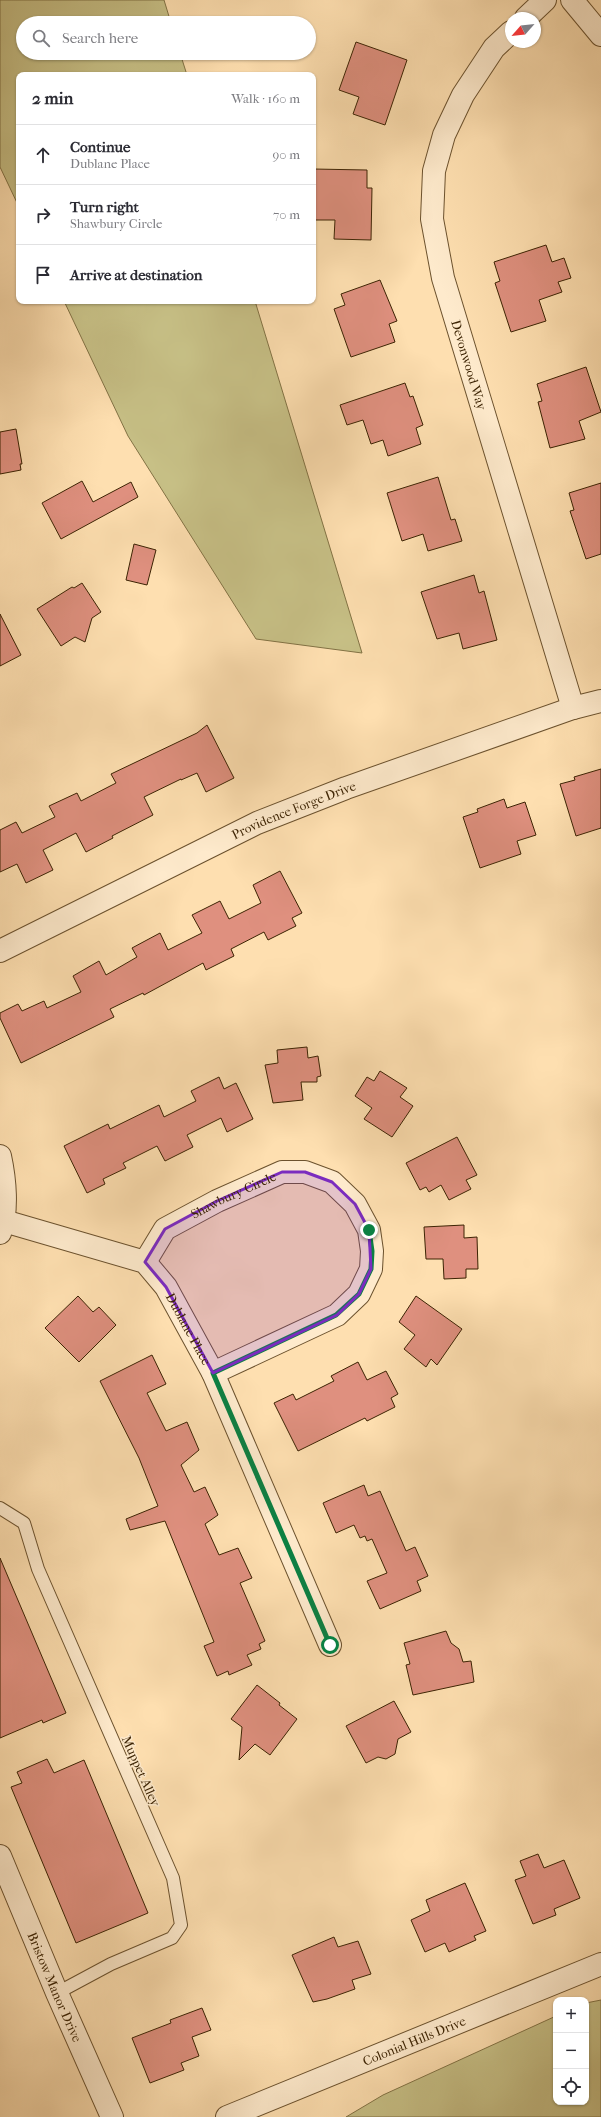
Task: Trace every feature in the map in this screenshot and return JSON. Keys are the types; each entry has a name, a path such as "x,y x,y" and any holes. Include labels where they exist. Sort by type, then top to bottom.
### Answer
{"street":[{"path":"532,12 545,0"},
{"path":"572,0 601,35"},
{"name":"Devonwood Way","path":"505,38 494,48 468,88 444,135 434,171 432,219 443,278 573,708"},
{"name":"Providence Forge Drive","path":"0,951 257,823 346,788 573,708 601,701"},
{"path":"0,1156 2,1168 2,1227 145,1262"},
{"name":"Shawbury Circle","path":"145,1262 165,1229 217,1200 282,1172 305,1172 332,1182 355,1204 369,1230 372,1251 371,1269 359,1294 336,1315 213,1373"},
{"name":"Dublane Place","path":"145,1262 166,1287 213,1373 330,1645"},
{"name":"Bristow Manor Drive","path":"0,1856 57,1993 112,2117"},
{"name":"Colonial Hills Drive","path":"227,2117 601,1964"}],"lane":[{"name":"Muppet Alley","path":"0,1508 24,1523 38,1569 173,1878 181,1925 172,1938 111,1964 57,1993"}],"highlighted area":[{"path":"282,1172 305,1172 332,1182 355,1204 369,1230 371,1269 359,1294 337,1315 213,1373 166,1287 145,1262 165,1229 217,1201"}],"shaded area":[{"path":"0,0 164,0 169,16 16,16 16,60 182,60 186,72 16,72 16,201 0,167"},
{"path":"65,304 256,304 362,653 256,639 128,436"},
{"path":"601,2000 601,2117 346,2117 383,2095 553,2017 553,2105 589,2105 589,2002"}],"building":[{"path":"356,42 407,60 385,125 353,114 359,97 339,90"},
{"path":"316,169 367,170 367,188 372,188 371,240 334,239 335,220 316,220"},
{"path":"546,245 552,262 564,258 571,278 558,282 562,292 539,300 546,321 511,332 495,283 500,281 494,262"},
{"path":"380,280 397,321 389,324 395,342 351,357 334,309 345,305 341,294"},
{"path":"586,367 601,412 579,421 585,439 550,448 538,402 542,401 537,384"},
{"path":"405,383 410,397 413,396 423,425 416,428 421,444 388,456 383,440 371,444 363,420 347,425 340,405"},
{"path":"16,429 22,464 20,464 21,470 0,474 0,432"},
{"path":"438,477 451,520 455,519 462,541 428,551 423,534 402,541 387,493"},
{"path":"82,481 93,502 131,482 138,497 61,539 42,503"},
{"path":"601,483 601,554 586,559 570,511 574,510 569,493"},
{"path":"134,544 156,550 147,585 126,580"},
{"path":"474,575 479,593 484,591 497,640 463,649 459,633 437,639 421,592"},
{"path":"82,583 101,612 92,618 85,642 75,637 61,646 37,609 72,587 74,588"},
{"path":"0,614 21,655 0,666"},
{"path":"207,725 234,778 206,792 197,773 144,797 153,815 112,836 113,838 86,852 76,833 43,850 53,870 26,883 17,864 0,872 0,830 16,822 22,833 55,817 49,806 77,793 81,801 116,783 111,774 197,733"},
{"path":"601,769 601,828 576,836 560,784 575,780 574,777"},
{"path":"504,799 507,808 525,802 536,835 517,841 521,854 480,868 463,817 478,812 477,809"},
{"path":"280,871 302,913 292,918 296,926 268,940 264,932 231,949 234,956 206,970 203,963 144,995 143,993 110,1009 114,1017 21,1063 0,1018 0,1013 18,1004 22,1011 44,1001 47,1008 81,992 73,976 99,961 106,975 137,957 132,948 160,933 168,950 202,933 192,915 220,901 229,919 261,903 253,885"},
{"path":"307,1047 308,1058 318,1056 321,1076 317,1077 317,1082 301,1082 303,1100 273,1103 265,1065 278,1063 277,1050"},
{"path":"380,1071 407,1088 400,1097 413,1106 392,1137 364,1119 372,1108 355,1096 367,1077 374,1081"},
{"path":"219,1077 224,1089 236,1083 253,1119 227,1132 221,1118 187,1135 193,1147 165,1161 157,1146 123,1163 126,1168 103,1179 105,1184 87,1193 64,1146 108,1124 110,1129 159,1105 164,1117 196,1101 191,1091"},
{"path":"457,1137 477,1175 466,1180 471,1189 449,1200 441,1185 429,1192 426,1187 420,1190 406,1163"},
{"path":"464,1225 464,1238 477,1237 478,1269 466,1269 466,1278 444,1279 443,1259 426,1259 424,1227"},
{"path":"78,1296 93,1312 99,1307 116,1325 79,1362 45,1328"},
{"path":"416,1296 462,1329 437,1365 431,1359 426,1367 404,1349 415,1335 399,1322"},
{"path":"152,1355 166,1384 147,1393 166,1431 187,1422 199,1450 181,1465 194,1492 205,1487 218,1515 205,1524 219,1555 238,1548 252,1578 240,1583 265,1641 259,1644 261,1649 247,1655 252,1665 229,1675 228,1671 217,1676 204,1646 214,1642 165,1521 130,1530 126,1519 158,1506 139,1458 100,1381"},
{"path":"358,1362 367,1380 386,1371 398,1394 391,1398 395,1407 367,1421 365,1418 298,1451 274,1403 293,1394 296,1400 334,1381 331,1376"},
{"path":"364,1485 368,1496 380,1491 406,1551 415,1547 428,1576 417,1581 421,1591 380,1609 367,1581 387,1573 372,1539 367,1541 365,1536 360,1538 354,1525 336,1533 323,1503"},
{"path":"0,1558 66,1713 43,1723 42,1720 0,1738"},
{"path":"446,1631 451,1643 459,1649 463,1662 471,1661 474,1682 413,1695 406,1665 410,1664 404,1643"},
{"path":"257,1685 297,1719 270,1755 255,1744 239,1760 242,1727 231,1719"},
{"path":"394,1701 411,1732 398,1739 395,1754 386,1759 378,1757 366,1763 346,1726"},
{"path":"47,1759 54,1773 84,1760 148,1913 76,1943 11,1787 22,1783 17,1772"},
{"path":"538,1854 544,1868 564,1860 580,1898 554,1909 556,1915 533,1924 515,1880 526,1876 520,1861"},
{"path":"465,1883 486,1931 474,1936 476,1940 449,1952 445,1943 425,1952 411,1920 430,1911 426,1900"},
{"path":"334,1937 338,1947 358,1941 371,1974 352,1980 355,1989 327,1999 313,2002 292,1955"},
{"path":"202,2008 211,2030 192,2037 199,2056 181,2063 184,2070 150,2083 132,2038 171,2023 170,2020"}],"route":[{"path":"330,1645 213,1373 305,1331 336,1315 359,1294 371,1269 372,1251 369,1230"}]}
